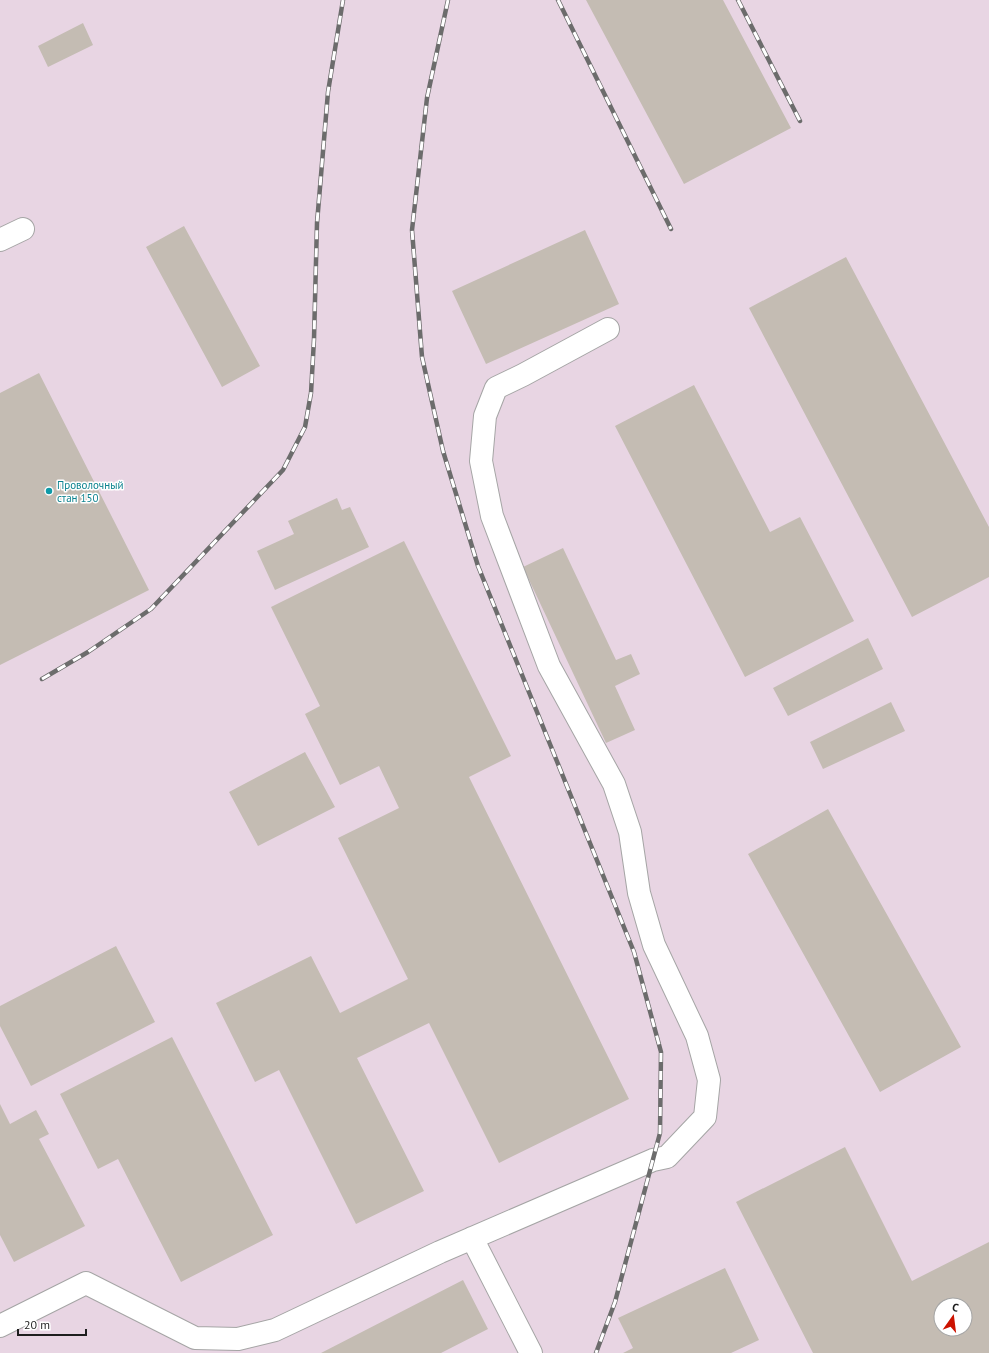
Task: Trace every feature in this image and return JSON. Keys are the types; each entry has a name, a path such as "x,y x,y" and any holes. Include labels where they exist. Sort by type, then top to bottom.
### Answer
{"lane":[{"path":"0,240 23,229"},
{"path":"0,1326 86,1283 195,1338 238,1339 275,1330 472,1238 653,1160 667,1157 705,1117 709,1080 697,1036 654,945 639,894 630,832 614,784 549,666 492,516 481,461 485,416 496,388 608,329"},
{"path":"472,1238 531,1353"}],"shaded area":[{"path":"0,0 989,0 989,1353 0,1353"}],"building":[{"path":"586,0 723,0 791,128 684,184"},
{"path":"83,23 93,45 48,67 38,46"},
{"path":"184,226 260,366 222,387 146,247"},
{"path":"585,230 619,304 486,364 452,291"},
{"path":"846,257 989,527 989,577 912,617 749,308"},
{"name":"Проволочный стан 150","path":"39,373 149,590 0,665 0,393"},
{"path":"694,385 770,532 800,517 854,621 745,677 615,426"},
{"path":"337,498 342,510 350,507 369,547 275,590 257,551 294,534 288,521"},
{"path":"404,541 511,756 469,777 629,1099 499,1163 429,1023 357,1058 424,1191 356,1224 279,1070 255,1082 216,1003 311,956 340,1013 408,979 338,838 399,808 379,766 340,785 305,714 320,706 271,607"},
{"path":"563,548 616,660 631,654 640,674 615,686 635,730 606,743 523,567"},
{"path":"868,638 883,669 788,716 773,688"},
{"path":"891,702 905,731 823,769 810,742"},
{"path":"305,752 335,807 258,846 229,792"},
{"path":"828,809 961,1047 880,1092 748,854"},
{"path":"116,946 155,1022 31,1086 0,1026 0,1006"},
{"path":"172,1037 273,1235 181,1282 118,1159 98,1169 60,1094"},
{"path":"0,1104 10,1124 36,1110 49,1134 39,1139 85,1226 14,1262 0,1235"},
{"path":"845,1147 912,1281 989,1242 989,1353 813,1353 736,1202"},
{"path":"725,1268 759,1340 731,1353 623,1353 633,1348 618,1318"},
{"path":"463,1280 488,1329 441,1353 321,1353"}],"railway":[{"path":"42,679 88,652 151,609 283,470 305,427 311,393 317,223 328,92 343,0"},
{"path":"448,0 427,98 412,230 422,357 443,451 478,566 634,952 661,1052 660,1133 615,1302 596,1353"},
{"path":"558,0 671,229"},
{"path":"738,0 800,121"}],"place":[{"name":"Проволочный стан 150","path":"49,491"}]}
